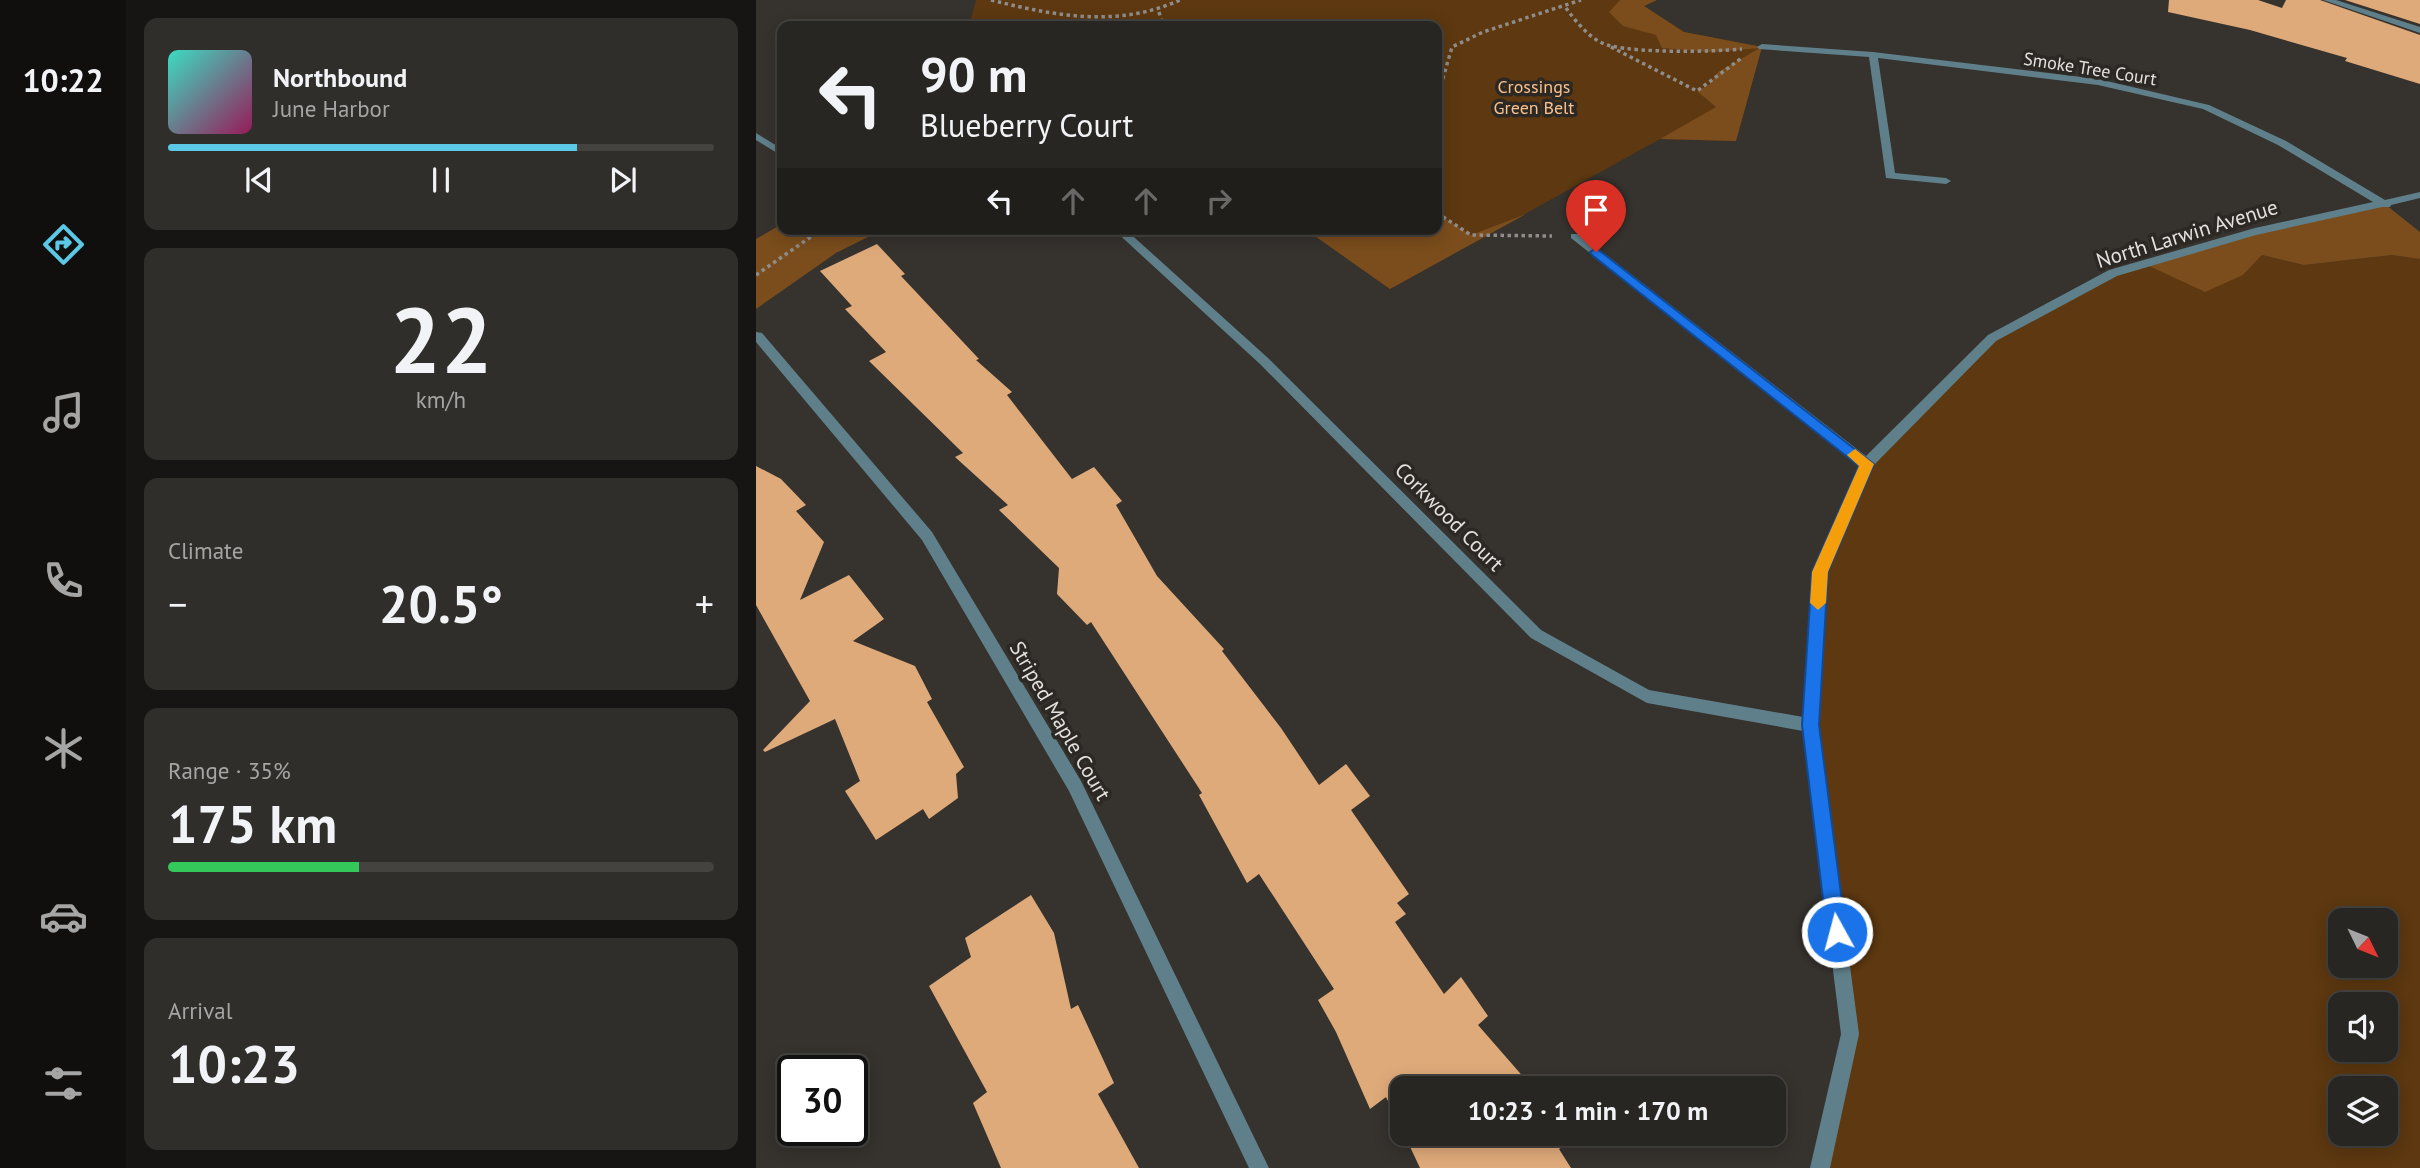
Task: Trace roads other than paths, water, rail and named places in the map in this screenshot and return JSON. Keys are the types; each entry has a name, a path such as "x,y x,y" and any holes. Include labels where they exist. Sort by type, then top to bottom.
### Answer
{"street":[{"path":"2327,0 2420,30"},
{"name":"Smoke Tree Court","path":"1762,47 1873,55 2098,82 2206,107 2283,143 2386,205"},
{"path":"1873,55 1890,176 1946,181"},
{"path":"756,136 777,150"},
{"name":"North Larwin Avenue","path":"1820,1168 1850,1034 1810,725 1820,572 1867,464 1992,338 2113,273 2255,232 2386,205 2420,195"},
{"name":"Corkwood Court","path":"1125,235 1264,361 1536,634 1647,696 1810,725"},
{"path":"1575,236 1867,464"},
{"name":"Striped Maple Court","path":"758,336 927,536 1075,786 1259,1168"}],"park label":[{"name":"Crossings Green Belt","path":"1534,98"}]}
